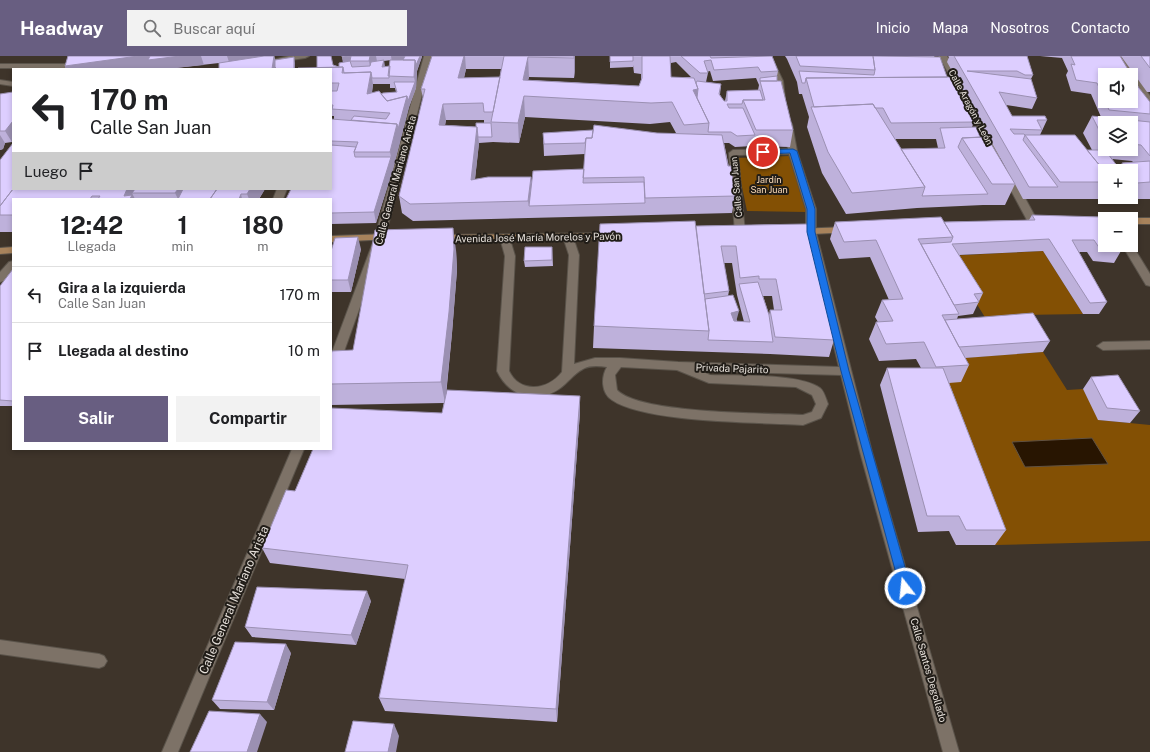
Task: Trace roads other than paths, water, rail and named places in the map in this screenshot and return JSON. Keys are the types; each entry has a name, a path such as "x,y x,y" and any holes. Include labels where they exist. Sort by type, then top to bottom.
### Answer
{"main road":[{"path":"1138,221 1150,221"},
{"path":"788,232 862,230"},
{"name":"Avenida José María Morelos y Pavón","path":"427,238 627,236"},
{"path":"334,239 380,237 396,238"},
{"path":"0,251 12,250"}],"street":[{"path":"74,68 83,56"},
{"path":"0,66 74,68 107,56"},
{"path":"268,61 305,56"},
{"name":"Calle General Mariano Arista","path":"334,369 380,237 428,56"},
{"name":"Calle Santos Degollado","path":"767,56 779,81 793,151 811,209 811,232 845,371 951,752"},
{"name":"Calle Aragón y León","path":"943,56 1033,222"},
{"path":"1118,56 1150,102"},
{"path":"0,82 12,84"},
{"name":"Calle San Juan","path":"740,233 733,153 793,151"},
{"path":"568,237 574,255 568,373"},
{"name":"Privada Pajarito","path":"505,238 510,256 503,371 504,377 517,389 534,392 552,389 565,380 568,373 581,365 595,362 845,371"},
{"path":"333,251 334,239"},
{"path":"1131,252 1150,283"},
{"path":"0,279 12,265"},
{"path":"1103,346 1150,345"},
{"path":"620,362 612,366 609,376 610,391 617,398 628,403 654,410 803,420 813,417 821,409 822,404 817,392 802,384 709,379 678,366"},
{"name":"Calle General Mariano Arista","path":"170,752 298,450"},
{"path":"0,647 99,661"}],"park label":[{"name":"Jardín San Juan","path":"769,184"}]}
